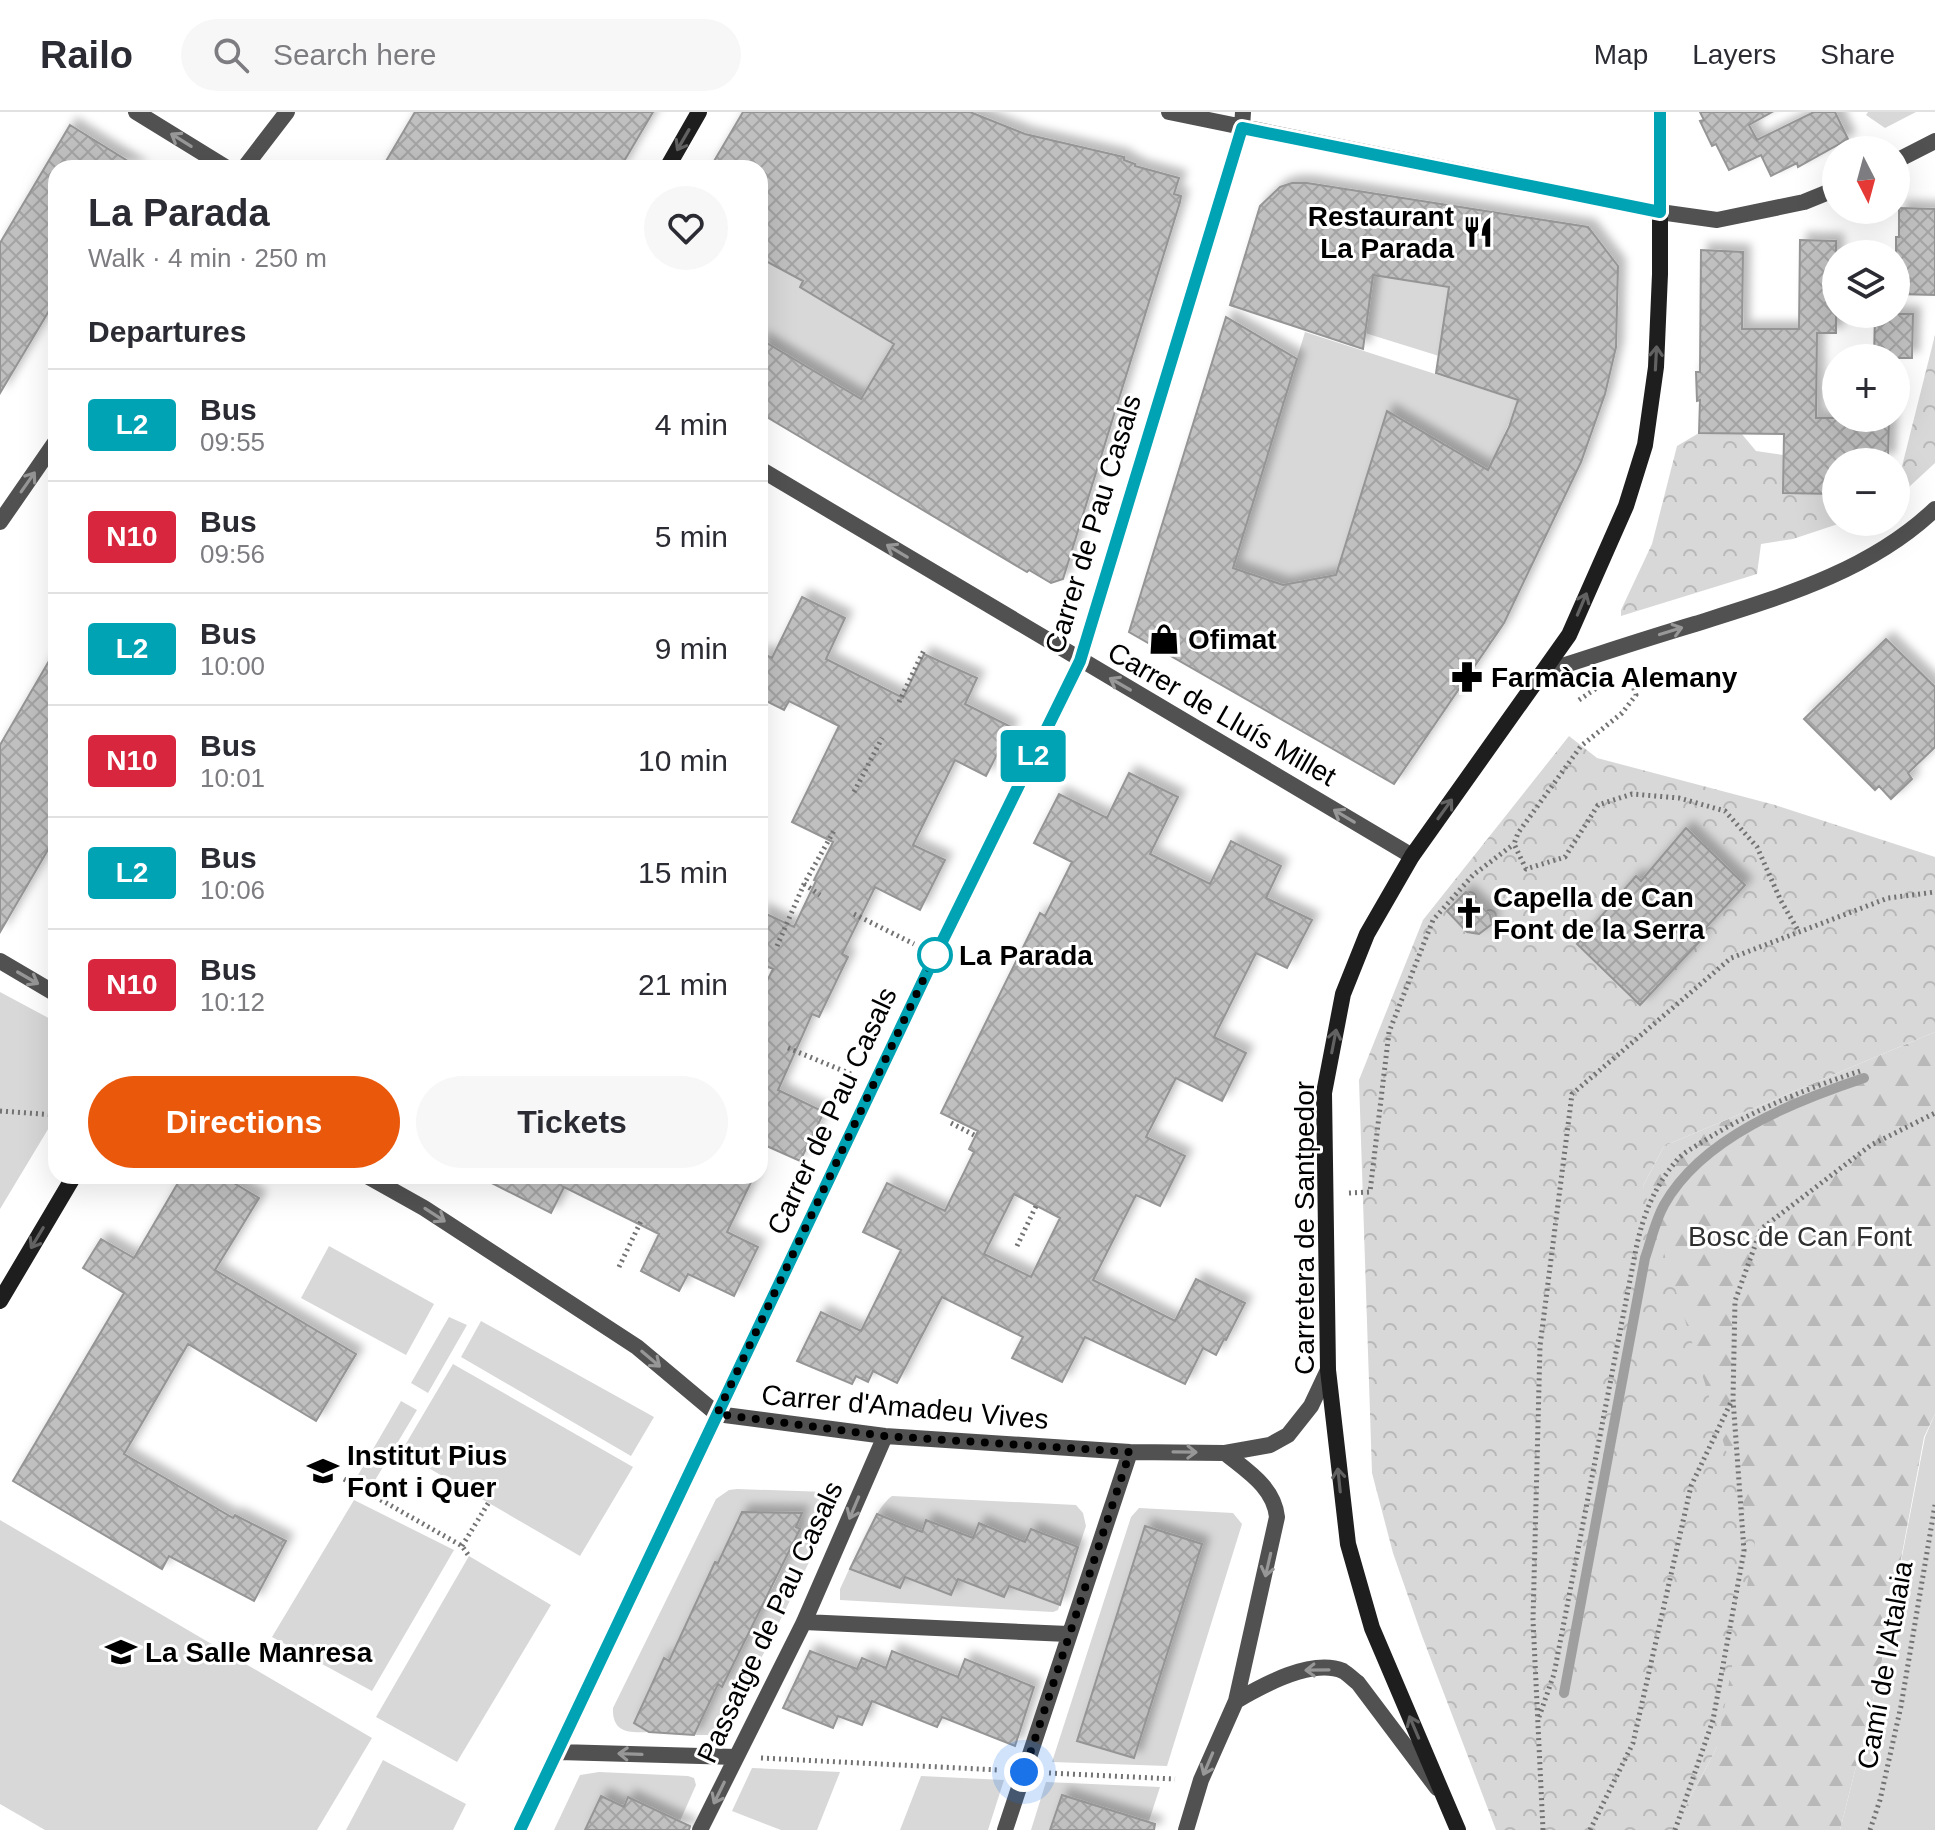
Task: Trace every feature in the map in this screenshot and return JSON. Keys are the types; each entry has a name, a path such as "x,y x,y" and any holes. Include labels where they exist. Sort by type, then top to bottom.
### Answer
{"street":[{"path":"136,112 214,160"},
{"path":"250,160 287,112"},
{"path":"672,160 699,112"},
{"path":"1169,112 1243,120 1660,212 1717,220 1804,202 1822,195"},
{"name":"Carretera de Santpedor","path":"1458,1830 1372,1628 1351,1564 1343,1519 1328,1370 1324,1093 1343,994 1367,934 1412,856 1569,635 1626,506 1645,445 1656,367 1660,112"},
{"name":"Carrer de Pau Casals","path":"520,1830 935,955 1080,661 1243,120"},
{"path":"1910,154 1935,141"},
{"path":"0,522 48,453"},
{"name":"Carrer de Lluís Millet","path":"768,474 1412,856"},
{"path":"1543,672 1771,600 1855,567 1912,531 1935,509"},
{"path":"0,961 48,989"},
{"path":"0,1301 69,1184"},
{"path":"381,1184 424,1208 637,1347 717,1414"},
{"name":"Carrer d'Amadeu Vives","path":"717,1414 885,1436 1130,1452 1225,1453 1270,1445 1288,1435 1311,1406 1328,1370"},
{"name":"Passatge de Pau Casals","path":"700,1830 804,1622 885,1436"},
{"path":"1005,1830 1130,1452"},
{"path":"1186,1830 1201,1780 1236,1701 1277,1517 1275,1502 1265,1487 1225,1453"},
{"path":"804,1622 1068,1634"},
{"path":"1236,1701 1298,1671 1342,1671 1358,1683 1445,1799"},
{"path":"559,1752 736,1757"}],"path":[{"path":"899,702 925,648"},
{"path":"1324,1195 1370,1192 1389,1032 1433,920 1473,875 1514,844 1537,804 1581,746 1622,713 1636,695 1618,648"},
{"path":"854,792 882,738"},
{"path":"1514,844 1526,869 1565,857 1598,805 1632,794 1679,798 1725,811 1757,847 1781,901 1799,932"},
{"path":"777,946 804,884 835,829"},
{"path":"804,884 820,895"},
{"path":"1543,1830 1533,1620 1540,1346 1572,1094 1731,958 1888,898 1935,892"},
{"path":"854,914 935,955"},
{"path":"788,1048 874,1084"},
{"path":"1537,1722 1554,1674 1642,1220 1656,1187 1679,1157 1725,1127 1824,1082 1860,1071"},
{"path":"0,1111 48,1114"},
{"path":"1675,1830 1713,1720 1744,1551 1733,1399 1735,1301 1761,1229 1871,1145 1935,1113"},
{"path":"951,1123 974,1135"},
{"path":"1017,1246 1036,1206"},
{"path":"619,1267 642,1219"},
{"path":"1590,1830 1633,1743 1691,1486 1733,1399"},
{"path":"344,1479 462,1546 469,1556"},
{"path":"462,1546 489,1502"},
{"name":"Camí de l'Atalaia","path":"1870,1830 1880,1800 1901,1706 1935,1505"},
{"path":"736,1757 1201,1780"}],"green space":[{"path":"1868,112 1916,112 1885,128 1866,115"},
{"path":"768,262 804,278 800,287 894,343 942,342 861,399 768,344"},
{"path":"1373,275 1449,287 1439,356 1365,333"},
{"path":"1305,332 1519,401 1488,470 1336,575 1283,585 1233,568"},
{"path":"1935,335 1935,463 1910,486 1910,448 1907,448"},
{"path":"1699,433 1741,433 1756,451 1783,455 1784,493 1822,494 1822,529 1793,539 1761,544 1757,574 1621,616 1652,544 1677,446"},
{"path":"1569,736 1597,758 1775,805 1935,857 1935,1032 1664,1146 1643,1186 1755,1543 1717,1747 1673,1830 1496,1830 1393,1553 1372,1473 1359,1080 1423,920"},
{"path":"0,992 48,1018 48,1129 0,1209"},
{"name":"Bosc de Can Font","path":"1935,1032 1935,1414 1924,1437 1879,1676 1840,1830 1673,1830 1717,1747 1643,1186 1664,1146"},
{"path":"329,1246 434,1304 406,1355 301,1298"},
{"path":"449,1317 467,1325 428,1393 411,1383"},
{"path":"481,1321 654,1417 631,1456 461,1357"},
{"path":"453,1364 633,1467 580,1556 401,1452"},
{"path":"401,1401 417,1410 374,1482 358,1475"},
{"path":"1935,1414 1935,1830 1840,1830 1879,1676 1925,1437"},
{"path":"729,1490 826,1492 831,1518 723,1735 694,1735 718,1684 722,1686 769,1588 772,1589 800,1529 796,1527 800,1518 759,1520 743,1512 718,1563 715,1562 669,1661 664,1659 634,1723 649,1732 623,1730 615,1722 613,1708 716,1499"},
{"path":"892,1496 1076,1505 1083,1513 1086,1526 1058,1610 840,1600 840,1589 863,1539 878,1512"},
{"path":"354,1500 454,1550 372,1691 272,1637"},
{"path":"1139,1508 1233,1513 1242,1524 1167,1766 1052,1762 1131,1517"},
{"name":"La Salle Manresa","path":"0,1520 372,1738 317,1830 45,1830 0,1804"},
{"path":"469,1556 551,1605 457,1762 376,1717"},
{"path":"383,1760 466,1804 453,1830 346,1830"},
{"path":"752,1768 840,1772 817,1830 781,1830 732,1811"},
{"path":"599,1772 688,1776 694,1778 696,1785 676,1830 654,1830 662,1813 629,1797 624,1807 602,1797 585,1830 554,1830 580,1775"},
{"path":"921,1776 1004,1780 988,1830 900,1830"},
{"path":"1046,1782 1160,1787 1146,1830 1031,1830"}],"building":[{"path":"415,112 653,112 625,160 387,160"},
{"path":"743,112 970,112 1025,134 1124,157 1135,166 1179,178 1174,194 1181,196 1180,202 1063,579 1051,583 1029,570 1027,572 768,418 768,344 861,399 894,344 800,287 803,281 768,262 768,160 715,160"},
{"path":"1700,112 1772,112 1749,125 1757,140 1814,112 1835,112 1847,136 1822,136 1822,154 1798,167 1797,163 1771,176 1761,155 1729,170 1716,144 1712,146 1700,121 1704,120"},
{"path":"70,125 126,160 49,160"},
{"path":"48,162 48,312 0,393 0,243"},
{"path":"1292,183 1588,227 1618,266 1616,347 1605,394 1581,462 1504,623 1394,784 1129,632 1226,317 1297,359 1233,568 1283,585 1336,575 1387,411 1488,470 1509,427 1518,400 1436,373 1449,287 1373,275 1363,349 1230,305 1260,206 1280,187"},
{"path":"1910,208 1935,209 1935,295 1910,294 1910,240 1896,240 1899,224 1910,224"},
{"path":"1800,240 1822,241 1822,328 1836,328 1836,333 1817,333 1816,418 1822,418 1822,432 1889,432 1888,448 1822,448 1822,494 1783,493 1784,434 1699,433 1700,400 1697,401 1696,372 1700,372 1701,250 1743,252 1742,329 1799,329"},
{"path":"1910,314 1913,314 1912,358 1910,344 1874,344 1875,328 1910,328"},
{"path":"802,597 845,618 826,659 903,698 924,654 977,678 965,704 1011,727 986,776 955,760 913,845 945,860 920,910 875,887 842,954 848,957 819,1017 812,1014 778,1090 824,1112 800,1161 768,1147 768,979 773,969 768,967 768,915 794,927 833,842 792,822 839,726 789,701 784,710 768,702 768,656 772,658"},
{"path":"1886,639 1935,687 1935,747 1908,773 1912,779 1891,799 1879,786 1875,790 1804,719"},
{"path":"48,663 48,850 0,932 0,745"},
{"path":"1129,773 1178,797 1150,854 1210,884 1231,841 1281,866 1266,898 1312,920 1287,968 1256,953 1214,1037 1246,1053 1222,1101 1176,1078 1146,1137 1185,1156 1160,1206 1136,1195 1093,1280 1175,1321 1196,1279 1245,1303 1226,1340 1216,1355 1203,1348 1185,1384 1085,1337 1062,1382 1012,1358 1023,1337 942,1297 897,1383 873,1371 868,1382 856,1376 852,1384 797,1361 821,1312 861,1331 901,1250 863,1232 887,1183 945,1211 974,1152 969,1149 978,1131 941,1113 1040,913 1045,916 1072,862 1034,843 1059,794 1107,818","holes":["1014,1194 1060,1218 1031,1277 984,1254"]},
{"path":"1686,828 1745,885 1698,936 1702,939 1640,1005 1577,944 1636,876 1641,881"},
{"name":"Capella de Can Font de la Serra","path":"1466,892 1490,915 1492,924 1479,934 1467,932 1447,911"},
{"path":"177,1184 235,1184 259,1198 215,1270 356,1354 316,1421 188,1344 124,1454 233,1518 235,1515 286,1541 254,1601 169,1556 162,1569 13,1481 124,1293 83,1268 101,1239 134,1258"},
{"path":"494,1184 750,1184 727,1232 758,1247 734,1296 688,1274 679,1291 641,1271 659,1234 564,1187 551,1213"},
{"path":"742,1512 802,1513 796,1527 800,1529 722,1687 718,1684 694,1735 649,1732 634,1723 664,1658 669,1661"},
{"path":"877,1514 922,1532 926,1520 973,1538 979,1523 1025,1542 1031,1529 1078,1547 1060,1605 1009,1586 1004,1597 958,1579 951,1595 905,1577 900,1588 850,1569"},
{"path":"1145,1526 1202,1544 1134,1758 1077,1741"},
{"path":"810,1651 857,1669 862,1658 886,1668 892,1651 958,1677 965,1659 1034,1687 1015,1746 942,1717 937,1727 872,1701 862,1725 838,1716 833,1728 783,1708"},
{"path":"1062,1795 1155,1824 1154,1830 1050,1830"},
{"path":"601,1796 624,1807 628,1797 690,1826 689,1830 585,1830"}],"waterway":[{"path":"1564,1693 1645,1258 1661,1211 1681,1181 1726,1141 1780,1110 1864,1078"}],"bus line":[{"name":"L2","path":"520,1830 933,960 1080,661 1242,128 1660,212 1660,112"}],"place":[{"name":"Restaurant La Parada","path":"1478,232"},
{"name":"Ofimat","path":"1164,639"},
{"name":"Farmàcia Alemany","path":"1467,677"},
{"name":"Capella de Can Font de la Serra","path":"1469,913"},
{"name":"La Parada","path":"935,955"},
{"name":"Institut Pius Font i Quer","path":"323,1471"},
{"name":"La Salle Manresa","path":"121,1652"}],"route":[{"path":"935,955 717,1414 885,1436 1130,1452 1024,1772"}]}
